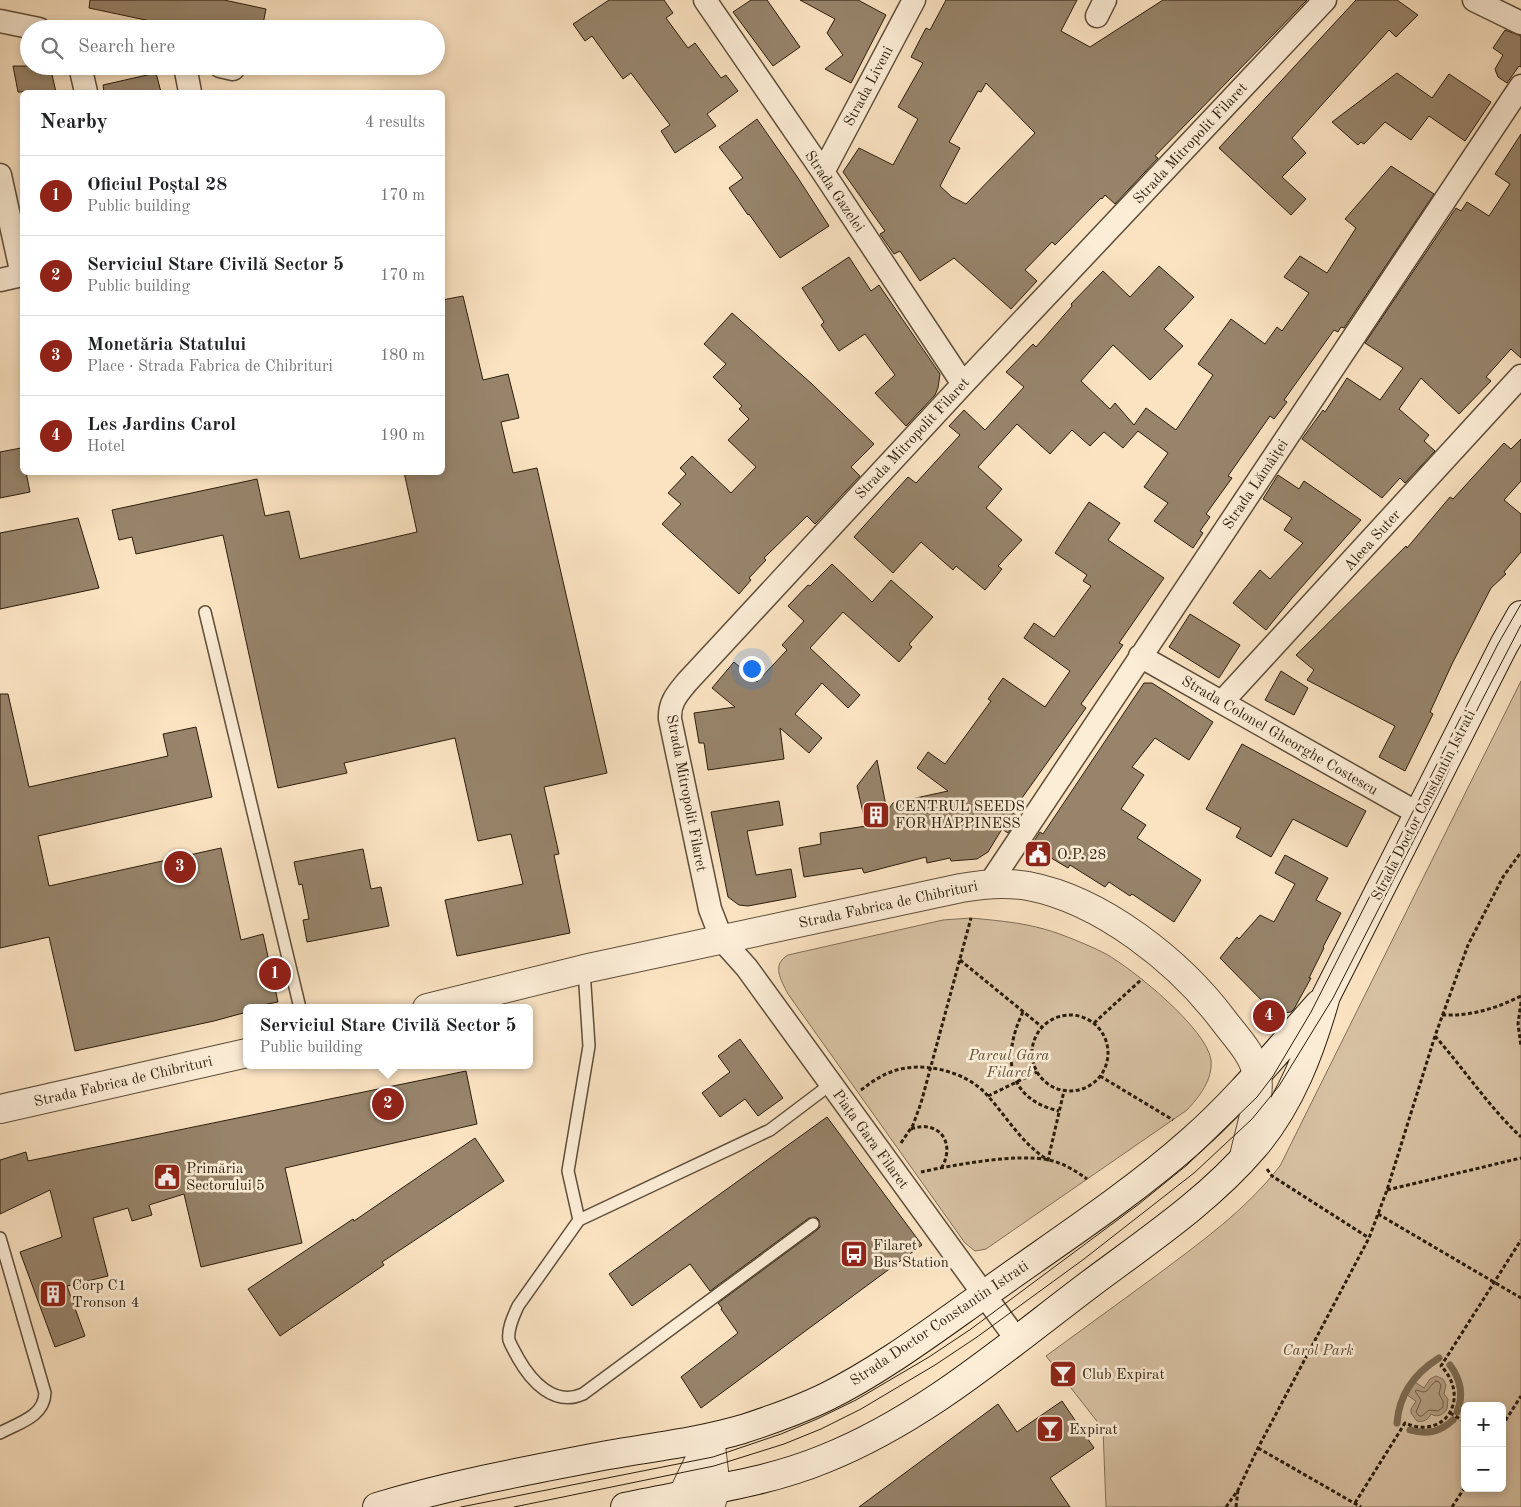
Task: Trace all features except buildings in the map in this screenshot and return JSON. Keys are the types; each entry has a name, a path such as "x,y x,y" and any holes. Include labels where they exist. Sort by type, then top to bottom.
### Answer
{"main road":[{"name":"Strada Doctor Constantin Istrati","path":"625,1507 713,1498 799,1469 882,1433 926,1406 1017,1340 1166,1227 1218,1183 1249,1152 1278,1113 1312,1040 1326,996 1504,644 1521,615"},
{"name":"Strada Fabrica de Chibrituri","path":"443,1004 584,969 961,888 990,883 1028,886 1057,894 1087,907 1147,944 1182,972 1214,1008 1244,1046 1253,1062 1257,1076 1249,1152"},
{"name":"Strada Doctor Constantin Istrati","path":"377,1507 470,1484 607,1456 710,1438 764,1422 826,1397 879,1366 983,1295 1162,1165 1223,1112 1257,1076 1326,996"},
{"name":"Strada Fabrica de Chibrituri","path":"1,1105 243,1054"},
{"path":"710,1438 713,1498"},
{"path":"680,1501 710,1438"}],"street":[{"name":"Strada Gazelei","path":"705,0 823,172 963,384"},
{"name":"Strada Liveni","path":"823,172 914,0"},
{"name":"Strada Mitropolit Filaret","path":"722,940 710,909 670,719 672,702 686,682 963,384 1325,0"},
{"path":"1474,0 1521,23"},
{"path":"0,21 20,25"},
{"path":"82,75 86,90"},
{"path":"187,75 190,90"},
{"name":"Strada Lămâiței","path":"990,883 1521,86"},
{"path":"0,175 15,276"},
{"name":"Aleea Suter","path":"1222,702 1521,376"},
{"name":"Strada Colonel Gheorghe Costescu","path":"1140,656 1419,814"},
{"name":"Piața Gara Filaret","path":"722,940 747,968 1017,1340"}],"lane":[{"path":"204,612 299,1004"},
{"path":"579,1220 568,1171 589,1046 584,969"},
{"path":"812,1224 583,1394 569,1398 546,1391 537,1384 522,1366 511,1345 509,1336 512,1319 518,1306 579,1220 770,1130 831,1084"},
{"path":"0,1238 45,1393 40,1411 0,1433"}],"path":[{"path":"1226,1507 1238,1490 1258,1448 1369,1238 1387,1190 1442,1015 1468,945 1503,877 1521,852"},
{"path":"897,1148 911,1129 921,1103 971,918"},
{"path":"960,960 1042,1027"},
{"path":"1094,1024 1142,979"},
{"path":"1442,1015 1475,1014 1493,1009 1521,996"},
{"path":"1521,1002 1518,1024 1521,1047"},
{"path":"1023,1012 1017,1024 1011,1047 1012,1069 1017,1082 1039,1106 1059,1111"},
{"path":"1068,1015 1082,1016 1103,1033 1108,1046 1108,1060 1094,1083 1082,1090 1064,1091 1044,1081 1033,1063 1032,1051 1036,1036 1042,1027 1055,1018 1068,1015"},
{"path":"1435,1036 1499,1117 1521,1137"},
{"path":"858,1092 892,1072 912,1067 930,1068 963,1077 988,1096 1019,1134 1039,1154 1048,1160 1075,1171 1087,1179"},
{"path":"988,1096 1037,1072"},
{"path":"1100,1076 1173,1120"},
{"path":"1048,1160 1064,1091"},
{"path":"911,1129 923,1126 940,1132 945,1140 947,1149 941,1167"},
{"path":"1249,1152 1272,1176 1369,1238"},
{"path":"915,1173 941,1167 1013,1158 1048,1160"},
{"path":"1387,1190 1521,1158"},
{"path":"1378,1214 1521,1298"},
{"path":"1354,1503 1405,1423 1415,1428 1428,1427 1437,1424 1450,1413 1454,1399 1453,1384 1449,1374 1441,1366 1521,1240"},
{"path":"1506,1420 1521,1396"},
{"path":"1450,1413 1461,1420"},
{"path":"1258,1448 1361,1507"},
{"path":"1236,1507 1238,1490"},
{"path":"1452,1507 1462,1492"}],"green space":[{"name":"Carol Park","path":"1521,681 1521,1507 1106,1507 1103,1429 1046,1356 1206,1238 1238,1211 1280,1166"},
{"name":"Parcul Gara Filaret","path":"971,918 1036,927 1076,940 1106,954 1150,986 1183,1017 1197,1032 1211,1060 1210,1074 1207,1081 1200,1094 1187,1110 986,1249 975,1251 965,1243 788,994 779,973 780,963 788,955 943,920"}],"water":[{"path":"1436,1376 1443,1379 1446,1385 1444,1394 1448,1399 1447,1409 1440,1415 1435,1416 1431,1414 1426,1420 1417,1421 1411,1413 1411,1409 1416,1401 1407,1395 1415,1382 1424,1388 1430,1379"}],"waterway":[{"path":"1397,1423 1401,1403 1410,1386 1430,1364 1439,1358"},
{"path":"1450,1365 1457,1376 1461,1394 1457,1412"},
{"path":"1410,1430 1422,1432 1438,1430 1453,1420"}],"tram line":[{"path":"461,1507 713,1457 781,1434 817,1419 856,1400 929,1357 971,1329 1139,1204 1187,1165 1257,1097 1273,1076 1311,1012 1498,644 1521,604"},
{"path":"514,1507 714,1466 784,1444 821,1429 861,1409 935,1365 977,1337 1084,1259 1194,1173 1252,1119 1279,1086 1333,998 1521,625"}],"place":[{"name":"CENTRUL SEEDS FOR HAPPINESS","path":"876,815"},
{"name":"O.P. 28","path":"1038,854"},
{"name":"Monetăria Statului","path":"180,867"},
{"name":"Oficiul Poștal 28","path":"275,974"},
{"name":"Les Jardins Carol","path":"1269,1016"},
{"name":"Serviciul Stare Civilă Sector 5","path":"388,1104"},
{"name":"Primăria Sectorului 5","path":"167,1177"},
{"name":"Filaret Bus Station","path":"854,1254"},
{"name":"Corp C1 Tronson 4","path":"53,1294"},
{"name":"Club Expirat","path":"1063,1374"},
{"name":"Expirat","path":"1050,1429"}]}
